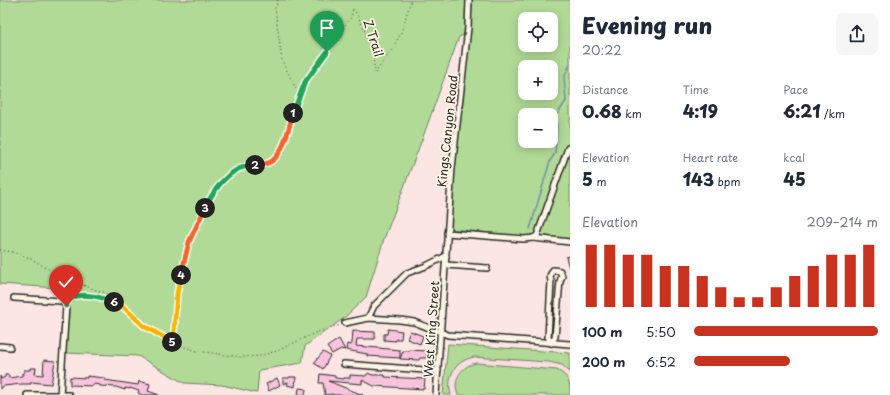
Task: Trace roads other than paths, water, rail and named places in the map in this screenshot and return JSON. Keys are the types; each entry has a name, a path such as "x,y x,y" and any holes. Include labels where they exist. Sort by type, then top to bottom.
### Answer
{"street":[{"name":"Kings Canyon Road","path":"446,265 447,233 456,126 468,28 469,0"},
{"path":"533,238 537,236 568,148"},
{"path":"447,233 524,239 533,238 570,242"},
{"path":"368,318 374,306 407,273 446,256"},
{"path":"446,265 488,268"},
{"name":"West King Street","path":"436,395 446,265"},
{"path":"555,270 560,271 562,276 560,281 555,338 551,343 548,337 552,281 550,276 555,270"},
{"path":"14,298 61,301 66,306 60,394"},
{"path":"345,323 368,318 400,320 414,322 448,335 570,344"},
{"path":"0,346 10,346"},
{"path":"344,364 438,371"},
{"path":"28,395 68,395"}],"waterway":[{"path":"530,229 550,161 555,153 557,128 556,116 566,101 564,78 570,64"}]}
